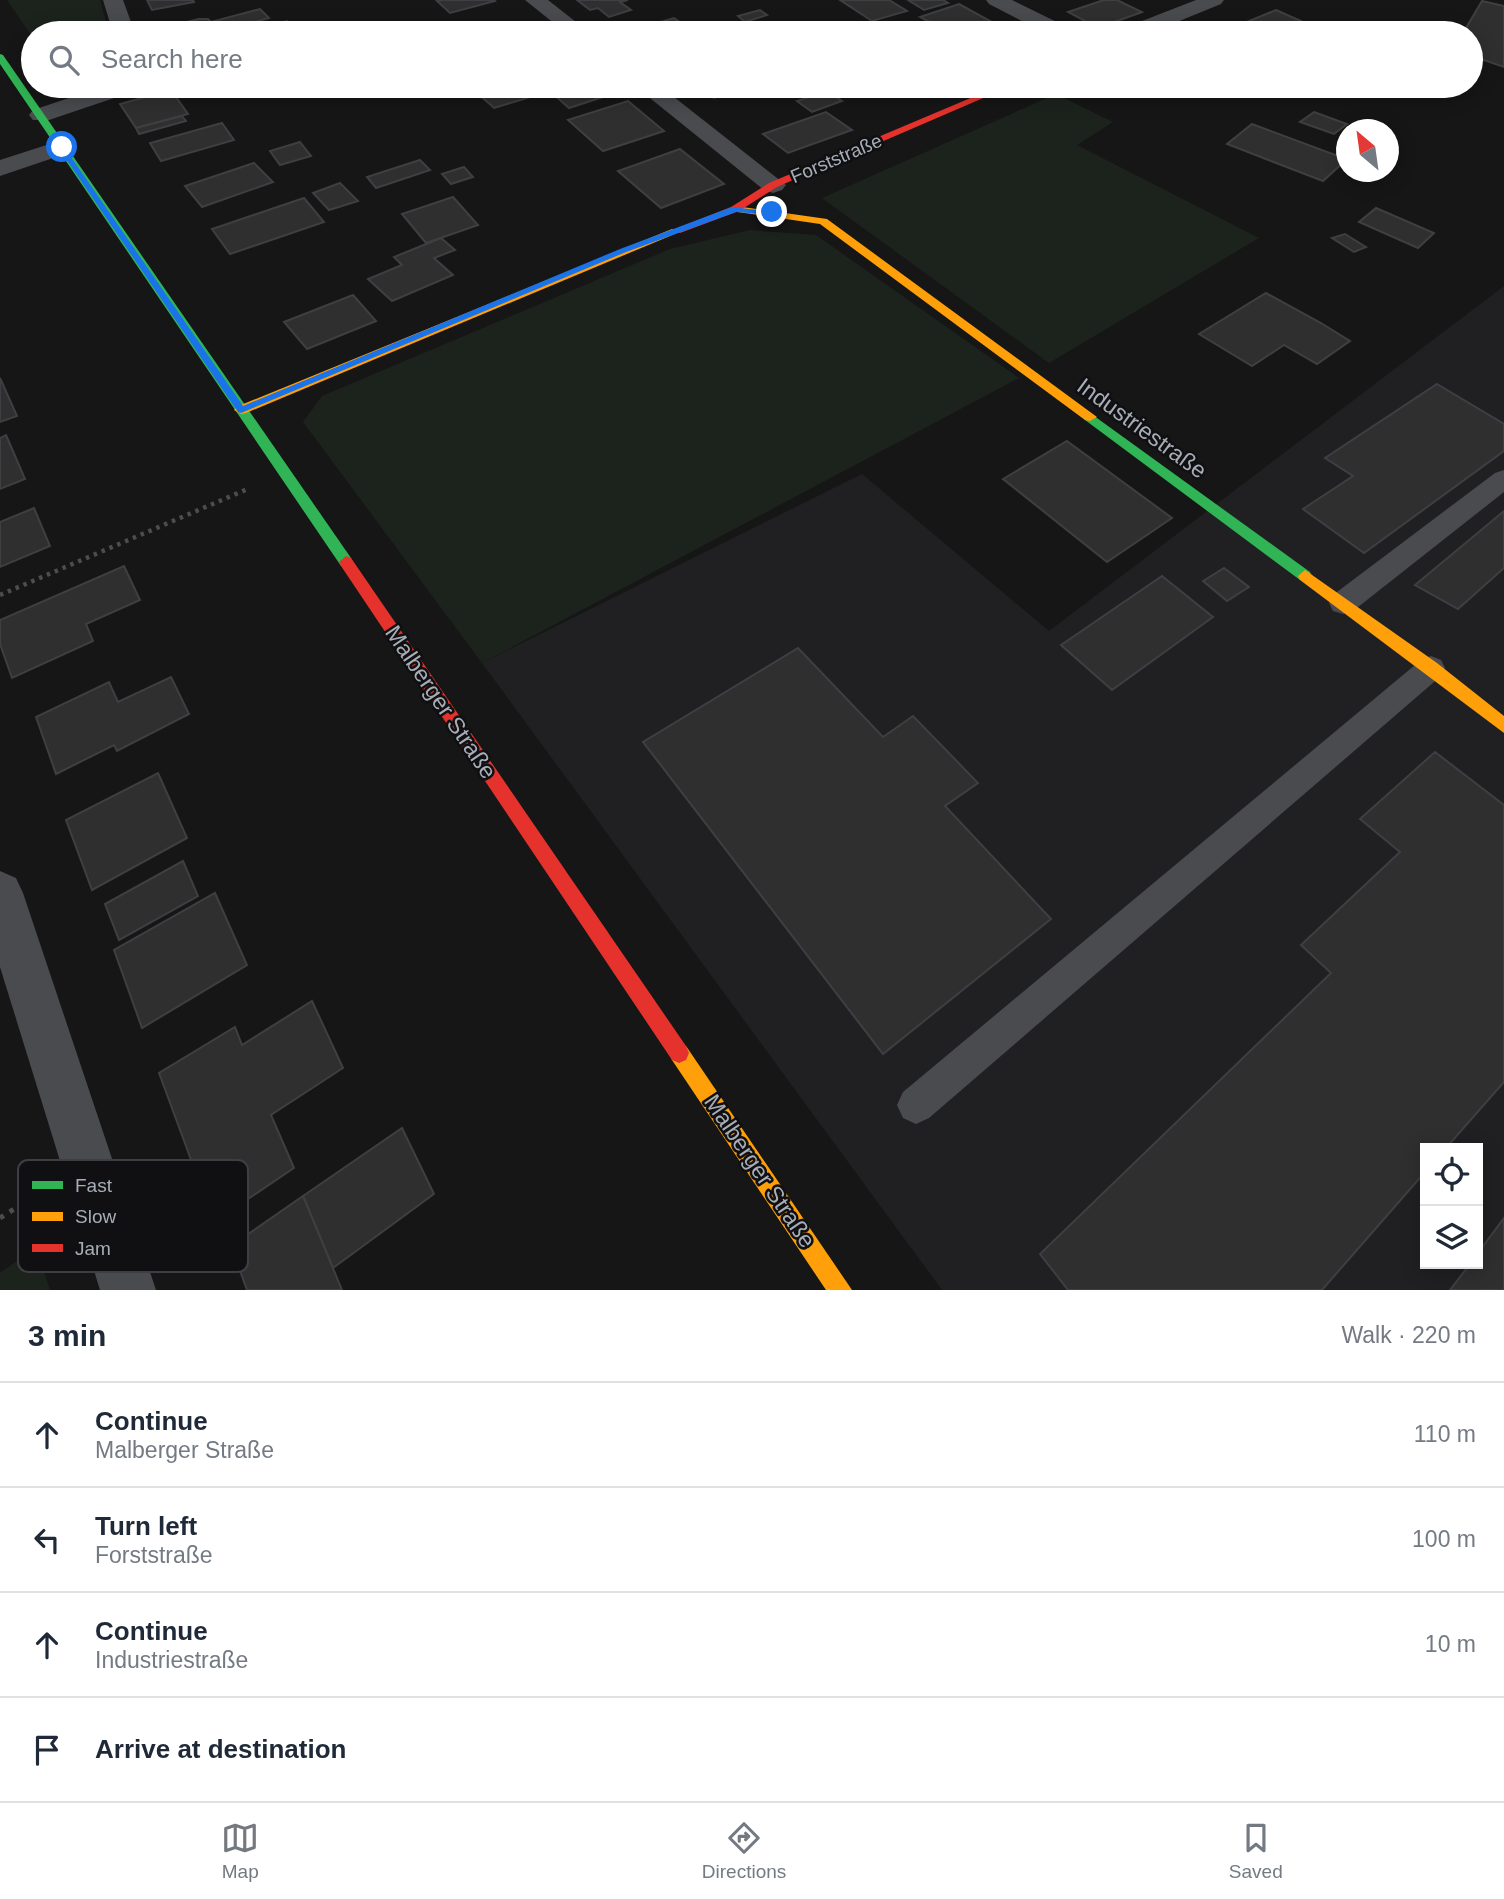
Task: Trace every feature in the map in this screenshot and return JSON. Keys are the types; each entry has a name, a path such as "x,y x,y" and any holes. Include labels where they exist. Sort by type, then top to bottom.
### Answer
{"street":[{"path":"113,0 120,21"},
{"path":"536,0 563,21"},
{"path":"996,0 1037,21"},
{"path":"1162,21 1214,0"},
{"name":"Malberger Straße","path":"0,57 21,87"},
{"name":"Malberger Straße","path":"28,98 840,1290"},
{"path":"41,116 93,98"},
{"path":"661,98 773,185"},
{"name":"Forststraße","path":"241,410 623,250 735,209 773,185 978,98"},
{"path":"0,168 62,147"},
{"name":"Industriestraße","path":"735,209 823,221 1431,668 1504,726"},
{"path":"0,893 86,1160"},
{"path":"122,1272 128,1290"}],"lane":[{"path":"1343,603 1504,480"},
{"path":"916,1105 1431,668"}],"path":[{"path":"0,595 286,473"}],"shaded area":[{"path":"7,0 100,0 106,21 21,21"},
{"path":"1047,98 1064,98 1113,122 1077,145 1259,238 1049,363 822,198"},
{"path":"750,230 816,235 1019,378 482,663 303,422 322,396 670,249"},
{"path":"1504,286 1504,1290 942,1290 482,663 862,474 1049,631"},
{"path":"18,1260 18,1272 44,1272 50,1290 0,1290 0,1273"}],"building":[{"path":"147,0 193,0 194,2 152,10"},
{"path":"577,0 628,0 620,2 631,10 609,17 598,8 590,10"},
{"path":"840,0 889,0 907,11 872,21"},
{"path":"908,0 943,0 948,3 924,10"},
{"path":"1104,0 1117,0 1142,12 1117,21 1085,21 1068,12"},
{"path":"437,1 495,1 450,13"},
{"path":"1482,1 1504,6 1504,67 1483,60 1483,21 1470,21"},
{"path":"959,4 990,21 928,21 920,17"},
{"path":"260,9 269,18 258,21 215,21"},
{"path":"760,10 767,15 748,21 738,16"},
{"path":"1276,10 1301,21 1249,21"},
{"path":"142,98 177,98 188,114 136,128 120,104"},
{"path":"483,98 527,98 494,108"},
{"path":"558,98 600,98 569,108"},
{"path":"806,98 838,98 842,101 812,112 797,101"},
{"path":"628,101 664,131 603,151 568,120"},
{"path":"826,112 852,130 788,153 763,134"},
{"path":"1314,112 1336,120 1336,132 1334,134 1300,122"},
{"path":"182,116 186,121 139,134 136,128"},
{"path":"222,123 234,140 161,161 150,143"},
{"path":"1252,124 1336,155 1336,169 1323,181 1227,144"},
{"path":"300,142 311,156 280,165 270,151"},
{"path":"680,149 724,184 661,208 618,171"},
{"path":"420,160 430,170 376,188 367,177"},
{"path":"254,163 273,182 202,207 185,186"},
{"path":"464,167 473,177 451,184 442,174"},
{"path":"340,183 358,201 329,210 313,193"},
{"path":"453,197 478,225 426,243 402,214"},
{"path":"304,198 324,222 230,254 212,229"},
{"path":"1376,208 1434,233 1418,248 1359,222"},
{"path":"1345,234 1366,247 1354,252 1332,238"},
{"path":"441,238 455,250 434,258 453,275 392,301 368,279 402,265 394,257"},
{"path":"1266,293 1350,341 1317,364 1284,345 1252,366 1199,334"},
{"path":"353,295 376,321 307,349 284,322"},
{"path":"0,378 17,416 0,422"},
{"path":"1437,384 1504,424 1504,451 1364,553 1303,509 1353,476 1325,458"},
{"path":"6,435 25,479 0,489 0,438"},
{"path":"1067,441 1172,518 1107,562 1003,479"},
{"path":"34,508 50,546 0,567 0,522"},
{"path":"1504,511 1504,568 1458,609 1415,585"},
{"path":"124,566 140,600 86,624 93,641 12,678 0,644 0,620"},
{"path":"1224,568 1249,587 1227,601 1203,581"},
{"path":"1162,576 1213,617 1112,690 1061,645"},
{"path":"798,648 883,737 913,716 978,783 945,806 1051,919 883,1054 643,742"},
{"path":"171,677 189,714 117,751 114,745 56,774 36,717 109,682 118,702"},
{"path":"1435,752 1504,805 1504,1082 1450,1143 1420,1143 1420,1178 1322,1290 1068,1290 1040,1254 1331,973 1301,945 1400,852 1360,819"},
{"path":"158,773 187,838 92,890 66,820"},
{"path":"183,861 198,896 119,940 105,904"},
{"path":"215,893 247,965 142,1028 114,950"},
{"path":"312,1001 343,1068 271,1115 294,1168 248,1199 248,1160 191,1160 159,1073 235,1027 242,1045"},
{"path":"402,1128 434,1194 333,1268 303,1196"},
{"path":"303,1196 342,1290 247,1290 240,1272 248,1272 248,1234"},
{"path":"1504,1218 1504,1290 1450,1290 1466,1269 1483,1269 1483,1246"}],"traffic: fast":[{"path":"0,57 21,88"},
{"path":"28,98 346,562"},
{"path":"1090,417 1305,576"}],"traffic: slow":[{"path":"735,209 823,221 1090,417"},
{"path":"241,410 676,231"},
{"path":"1305,576 1431,668 1504,726"},
{"path":"679,1053 840,1290"}],"traffic: jam":[{"path":"676,231 735,209 773,185 978,98"},
{"path":"346,562 679,1053"}],"route":[{"path":"62,147 241,410 623,250 735,209 772,212"}]}
